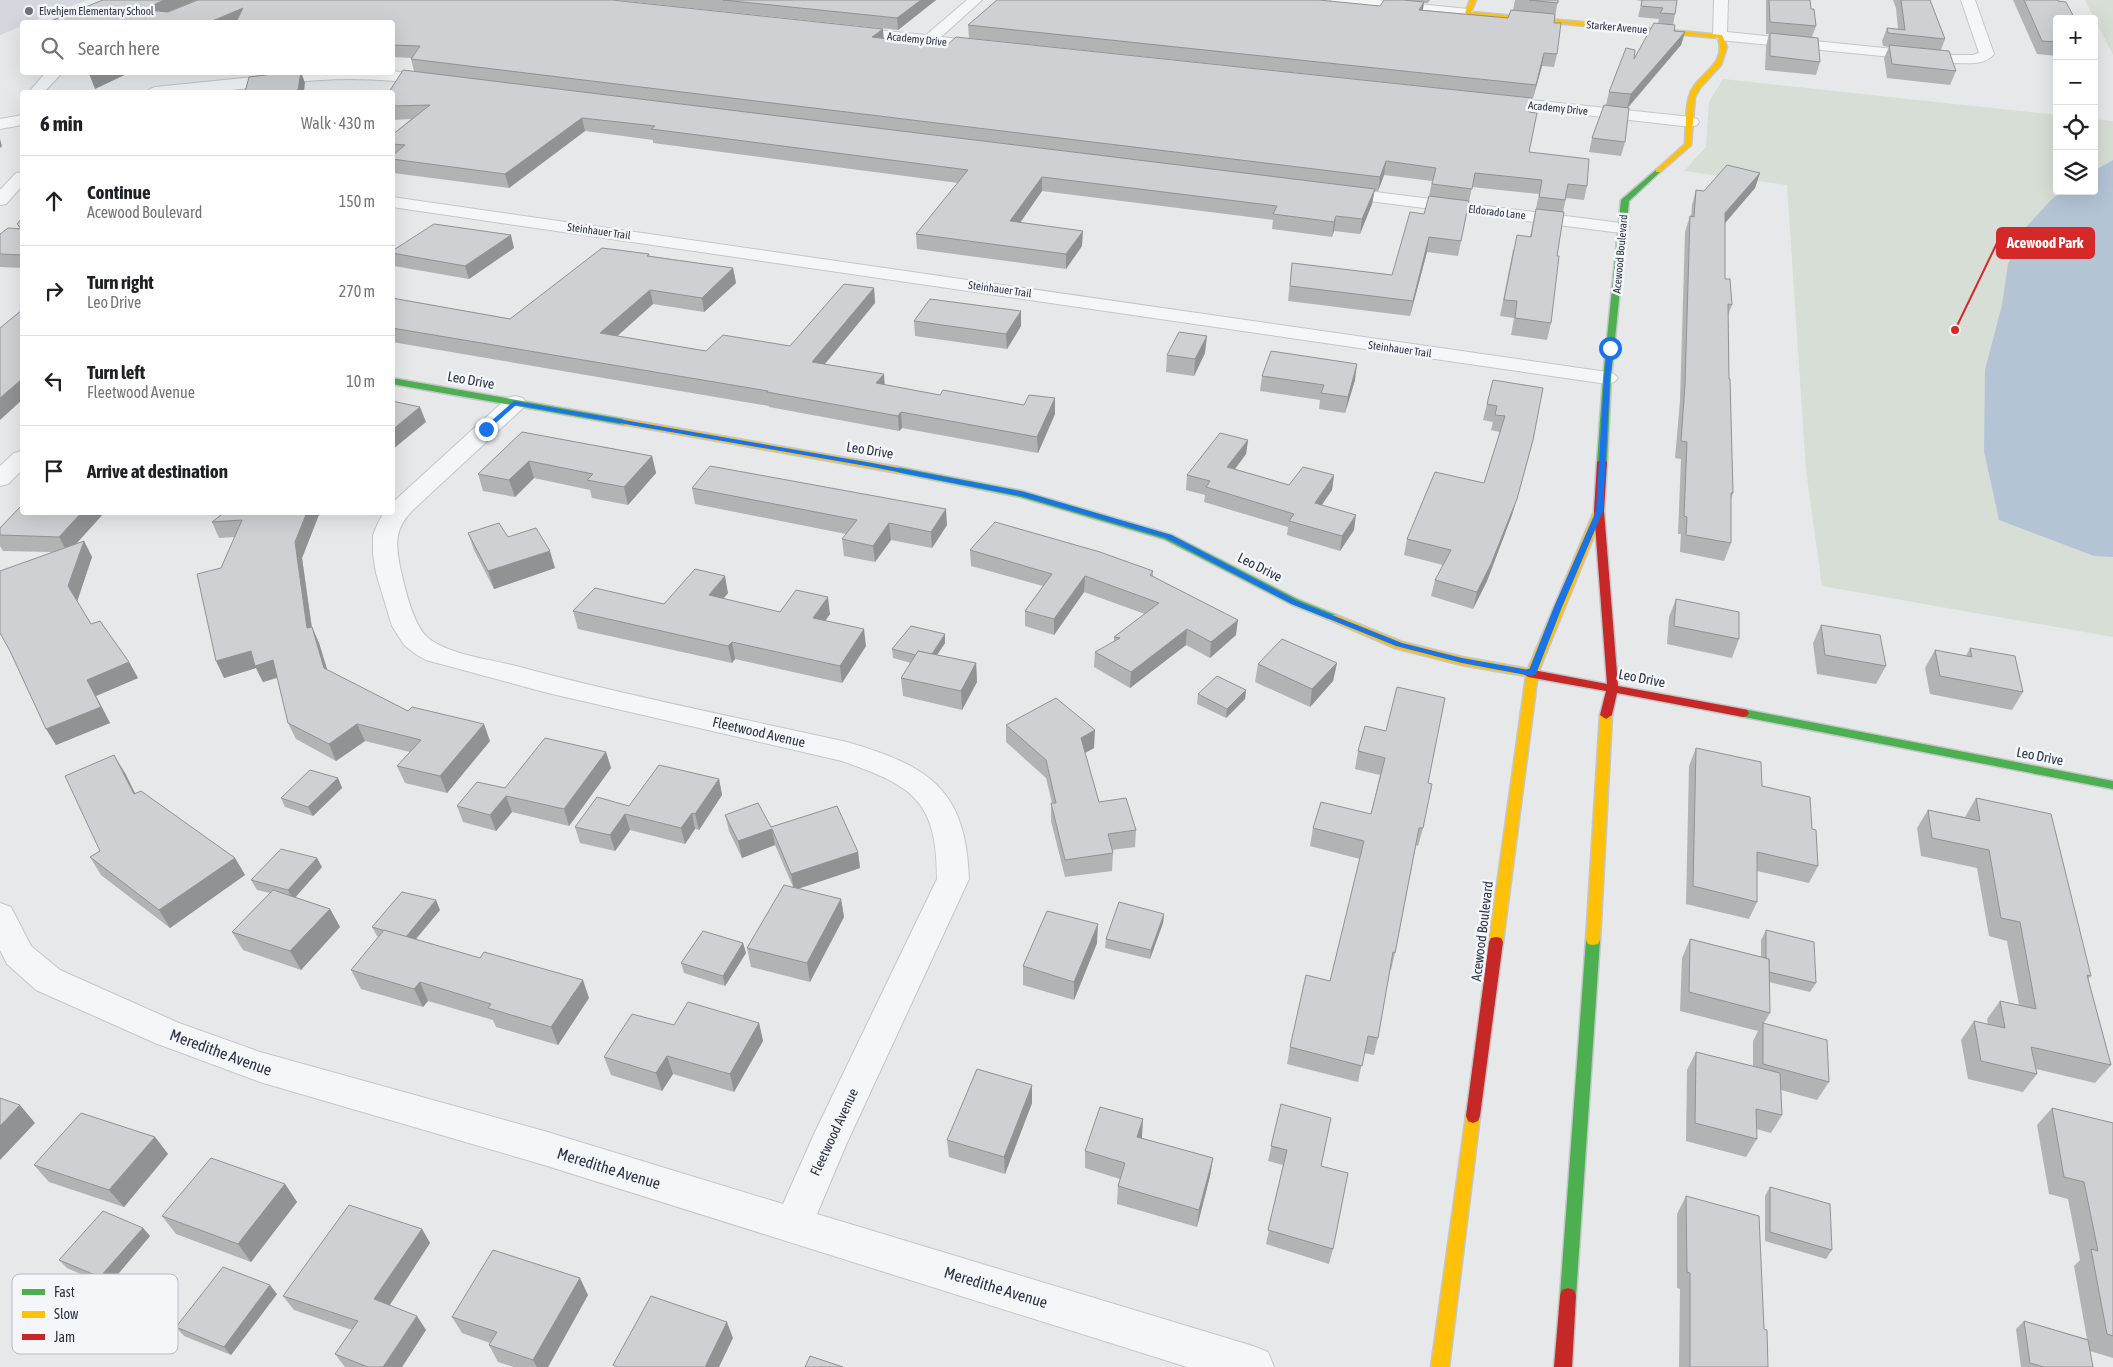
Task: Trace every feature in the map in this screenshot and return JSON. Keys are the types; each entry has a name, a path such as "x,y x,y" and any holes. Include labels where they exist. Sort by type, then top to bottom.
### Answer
{"street":[{"path":"929,40 975,0"},
{"name":"Starker Avenue","path":"1337,0 1470,6 1720,36 1973,60 1986,56 1968,0"},
{"path":"1720,36 1721,0"},
{"name":"Academy Drive","path":"832,29 1000,48"},
{"name":"Acewood Boulevard","path":"1563,1367 1590,996 1606,712 1613,688 1600,511 1607,378 1619,277 1621,228 1626,200 1688,145 1692,96 1697,87 1718,65 1724,46 1720,36"},
{"path":"38,90 52,75"},
{"path":"176,90 322,75 357,81 377,75"},
{"path":"388,75 448,82"},
{"name":"Academy Drive","path":"1484,100 1691,122"},
{"path":"0,124 20,120"},
{"path":"0,200 20,179"},
{"name":"Eldorado Lane","path":"1323,190 1621,228"},
{"name":"Steinhauer Trail","path":"395,202 1607,378"},
{"name":"Leo Drive","path":"395,382 957,480 1052,501 1168,537 1294,602 1399,644 1462,660 1532,674 2113,785"},
{"name":"Fleetwood Avenue","path":"395,515 443,467 514,403"},
{"path":"0,479 20,460"},
{"name":"Acewood Boulevard","path":"1440,1367 1532,674 1558,607 1600,511"},
{"name":"Fleetwood Avenue","path":"395,515 387,528 385,549 396,597 408,634 419,647 436,654 548,684 847,752 875,761 901,773 923,787 936,802 951,830 954,879 828,1144 793,1224"},
{"name":"Meredithe Avenue","path":"0,916 19,954 48,980 167,1033 260,1068 544,1148 1254,1367"}],"shaded area":[{"name":"Elvehjem Elementary School","path":"0,0 87,0 35,20 20,20 20,27 0,35"},
{"path":"2085,0 2113,0 2113,55 2098,26 2098,15 2093,15"},
{"path":"1723,79 2053,115 2053,195 2098,195 2098,119 2113,121 2113,637 1822,586 1806,470 1787,185 1684,171 1706,147 1709,102"}],"water":[{"path":"2113,160 2113,557 2094,556 1999,520 1984,451 1985,370 2002,305 2008,264 2027,226 2052,199 2058,195 2098,195 2098,169"}],"building":[{"path":"103,0 164,0 151,6 148,10 168,12 198,0 612,0 883,29 872,37 946,46 956,37 1532,98 1529,112 1537,113 1529,152 1589,159 1587,186 1568,184 1565,200 1539,197 1542,180 1475,173 1472,189 1432,184 1436,168 1386,161 1380,177 411,59 420,46 395,45 395,20 237,20 243,8 215,20 53,20"},
{"path":"723,0 921,0 897,18"},
{"path":"997,0 1319,0 1380,6 1384,0 1403,0 1424,2 1419,10 1508,18 1511,10 1555,14 1554,23 1561,23 1557,54 1544,53 1536,85 968,25"},
{"path":"1529,0 1558,0 1558,3"},
{"path":"1642,0 1677,0 1675,14 1660,13 1663,8 1641,6"},
{"path":"1769,0 1810,0 1811,9 1814,9 1816,26 1770,22"},
{"path":"1901,0 1930,0 1945,39 1888,33 1887,28 1905,30"},
{"path":"2024,0 2057,0 2066,2 2073,15 2053,15 2053,42 2042,41"},
{"path":"1654,23 1675,25 1674,31 1685,32 1631,94 1609,92 1626,48 1635,50 1634,59"},
{"path":"1770,33 1818,38 1820,62 1770,56"},
{"path":"1889,45 1949,51 1956,71 1892,64"},
{"path":"403,70 1375,189 1362,219 1336,216 1334,222 1273,214 1277,206 1042,177 1010,221 1083,231 1066,254 916,234 968,170 651,129 655,126 582,118 505,174 395,159 395,153 405,145 395,144 395,133 430,105 395,106 395,90 390,90"},
{"path":"300,75 298,90 246,90 249,77"},
{"path":"1604,105 1629,108 1625,142 1592,138"},
{"path":"1727,165 1760,173 1725,213 1725,279 1730,279 1732,305 1728,304 1733,493 1731,493 1731,543 1686,535 1687,517 1684,516 1687,442 1681,441 1685,384 1690,216 1694,217 1696,190 1704,191"},
{"path":"1429,196 1469,201 1461,241 1429,237 1413,301 1290,286 1292,263 1392,275 1410,212 1424,214"},
{"path":"1536,209 1564,212 1557,256 1559,256 1551,323 1515,318 1517,301 1504,300 1517,235 1531,237"},
{"path":"434,224 511,235 465,266 395,254 395,249"},
{"path":"8,228 20,229 20,255 0,254 0,234"},
{"path":"602,248 649,254 647,256 733,268 702,298 650,290 600,333 706,351 723,335 790,346 844,284 874,288 812,362 884,374 876,383 940,395 943,390 1024,405 1029,395 1055,398 1037,437 901,412 898,416 768,391 395,329 395,299 510,319"},
{"path":"930,299 1021,311 1006,334 914,321"},
{"path":"20,312 20,381 0,398 0,328"},
{"path":"1179,332 1207,336 1195,359 1167,355"},
{"path":"1271,351 1357,364 1348,397 1321,393 1324,385 1262,376"},
{"path":"1493,380 1543,388 1533,440 1517,499 1491,564 1477,592 1435,580 1451,550 1407,539 1435,472 1484,483 1505,416 1495,415 1497,406 1487,404"},
{"path":"395,402 420,407 395,428"},
{"path":"522,432 652,456 624,487 587,480 593,474 529,461 509,480 478,474"},
{"path":"1220,433 1248,440 1227,467 1289,485 1303,467 1334,475 1315,503 1356,515 1342,536 1289,521 1294,514 1206,487 1210,481 1187,475"},
{"path":"710,466 946,509 931,532 889,523 873,546 842,539 857,520 692,488"},
{"path":"20,507 20,515 79,515 59,537 0,535 0,528"},
{"path":"221,515 306,515 295,542 307,628 312,627 324,668 408,711 412,707 484,724 440,776 397,766 421,740 357,724 329,744 288,723 273,660 255,666 251,651 216,661 197,574 221,568 242,520 212,522"},
{"path":"995,522 1100,552 1153,571 1150,575 1238,620 1211,642 1187,629 1131,672 1095,652 1120,638 1114,637 1159,603 1085,576 1054,619 1025,611 1052,574 970,550"},
{"path":"499,523 508,537 536,528 550,551 488,571 468,533"},
{"path":"84,541 68,586 91,624 100,621 129,662 87,680 101,707 46,729 0,633 0,571"},
{"path":"695,569 725,576 709,595 780,612 796,590 828,597 813,618 864,629 840,666 732,642 728,646 573,611 595,588 664,604"},
{"path":"1676,599 1739,612 1739,639 1674,626"},
{"path":"1821,625 1880,635 1886,666 1825,655"},
{"path":"911,626 945,634 932,654 918,651 916,655 892,649"},
{"path":"1282,639 1337,663 1312,689 1258,664"},
{"path":"1970,648 2015,656 2023,692 1940,676 1935,650 1972,657"},
{"path":"918,651 976,663 961,691 901,678"},
{"path":"1217,676 1246,690 1227,709 1198,694"},
{"path":"1397,687 1445,698 1428,783 1432,784 1423,828 1419,828 1395,953 1393,952 1378,1038 1368,1036 1362,1066 1290,1047 1306,975 1330,981 1364,841 1313,828 1321,802 1371,814 1385,758 1358,751 1365,726 1386,731"},
{"path":"1056,698 1095,730 1081,738 1099,802 1126,798 1136,830 1108,834 1113,853 1065,860 1051,803 1056,803 1046,760 1006,725"},
{"path":"545,738 606,752 564,809 506,796 490,815 457,806 477,782 505,788"},
{"path":"1696,748 1761,762 1762,786 1810,797 1812,829 1816,830 1818,866 1757,852 1757,902 1693,886"},
{"path":"114,755 134,794 141,791 235,858 159,910 90,857 100,851 65,776"},
{"path":"659,765 719,779 695,814 692,813 681,828 625,814 610,835 575,827 597,797 629,806"},
{"path":"310,770 338,778 308,807 281,798"},
{"path":"1976,798 2051,814 2091,976 2087,975 2111,1065 2031,1047 2037,1074 1981,1061 1974,1021 2005,1028 2000,1001 2036,1009 2020,922 2001,918 1989,850 1932,838 1928,810 1980,821"},
{"path":"758,803 771,827 837,806 858,852 791,874 772,829 738,841 725,815"},
{"path":"281,849 317,858 288,890 251,880"},
{"path":"784,885 841,899 807,963 747,948"},
{"path":"273,890 330,909 290,951 232,932"},
{"path":"402,892 436,900 406,937 372,927"},
{"path":"1119,902 1164,914 1151,950 1106,939"},
{"path":"1047,911 1098,924 1074,982 1023,966"},
{"path":"384,930 480,958 484,952 583,980 551,1027 488,1008 491,1004 420,982 414,989 351,970"},
{"path":"1766,930 1814,942 1816,983 1769,972 1769,959 1766,958"},
{"path":"703,931 743,943 723,976 681,963"},
{"path":"1690,939 1769,959 1770,1013 1689,992"},
{"path":"688,1002 759,1023 730,1074 667,1056 656,1073 604,1057 632,1014 674,1025"},
{"path":"1763,1023 1827,1040 1829,1082 1763,1064"},
{"path":"1696,1052 1780,1073 1782,1115 1756,1109 1757,1139 1695,1123"},
{"path":"977,1069 1032,1085 1004,1157 947,1140"},
{"path":"0,1098 20,1105 0,1126"},
{"path":"1281,1104 1331,1118 1321,1166 1348,1173 1333,1249 1268,1230 1287,1150 1271,1146"},
{"path":"1100,1107 1143,1119 1137,1137 1213,1158 1199,1210 1118,1186 1125,1163 1085,1151"},
{"path":"2052,1108 2113,1123 2113,1336 2107,1334 2091,1249 2098,1251 2084,1182 2064,1177"},
{"path":"81,1113 155,1137 109,1190 34,1165"},
{"path":"211,1158 285,1184 238,1244 162,1216"},
{"path":"1770,1187 1830,1204 1832,1250 1770,1232"},
{"path":"1686,1196 1759,1216 1764,1329 1767,1330 1768,1367 1690,1367 1690,1273 1687,1272"},
{"path":"349,1205 422,1229 374,1299 417,1316 383,1367 368,1367 335,1354 358,1321 283,1296"},
{"path":"103,1211 143,1228 103,1274 93,1274 59,1260"},
{"path":"493,1250 580,1278 533,1360 489,1345 497,1332 452,1317"},
{"path":"223,1267 270,1285 224,1347 178,1328 178,1324"},
{"path":"651,1296 727,1322 705,1367 617,1367 613,1365"},
{"path":"2024,1321 2088,1340 2093,1367 2044,1367 2030,1363"},
{"path":"810,1356 843,1367 805,1367"}],"traffic: fast":[{"path":"1602,462 1607,378 1625,200 1658,171"},
{"path":"395,382 624,422"},
{"path":"898,470 1022,494 1168,537 1295,602 1332,617"},
{"path":"1743,713 2113,785"},
{"path":"1568,1296 1593,940"}],"traffic: slow":[{"path":"1473,0 1468,13 1720,36 1724,47 1718,65 1697,87 1692,97 1688,145 1658,171"},
{"path":"624,422 898,470"},
{"path":"1496,942 1532,673 1598,514"},
{"path":"1332,617 1399,645 1462,661 1528,673"},
{"path":"1593,940 1606,715"},
{"path":"1440,1367 1473,1116"}],"traffic: jam":[{"path":"1602,462 1599,511 1613,688 1606,715"},
{"path":"1528,673 1743,713"},
{"path":"1473,1116 1496,942"},
{"path":"1563,1367 1568,1296"}],"place":[{"name":"Elvehjem Elementary School","path":"29,11"},
{"name":"Acewood Park","path":"1955,330"}],"route":[{"path":"486,429 514,403 966,482 1052,501 1168,537 1294,602 1399,644 1462,660 1532,674 1558,607 1600,511 1610,348"}]}
